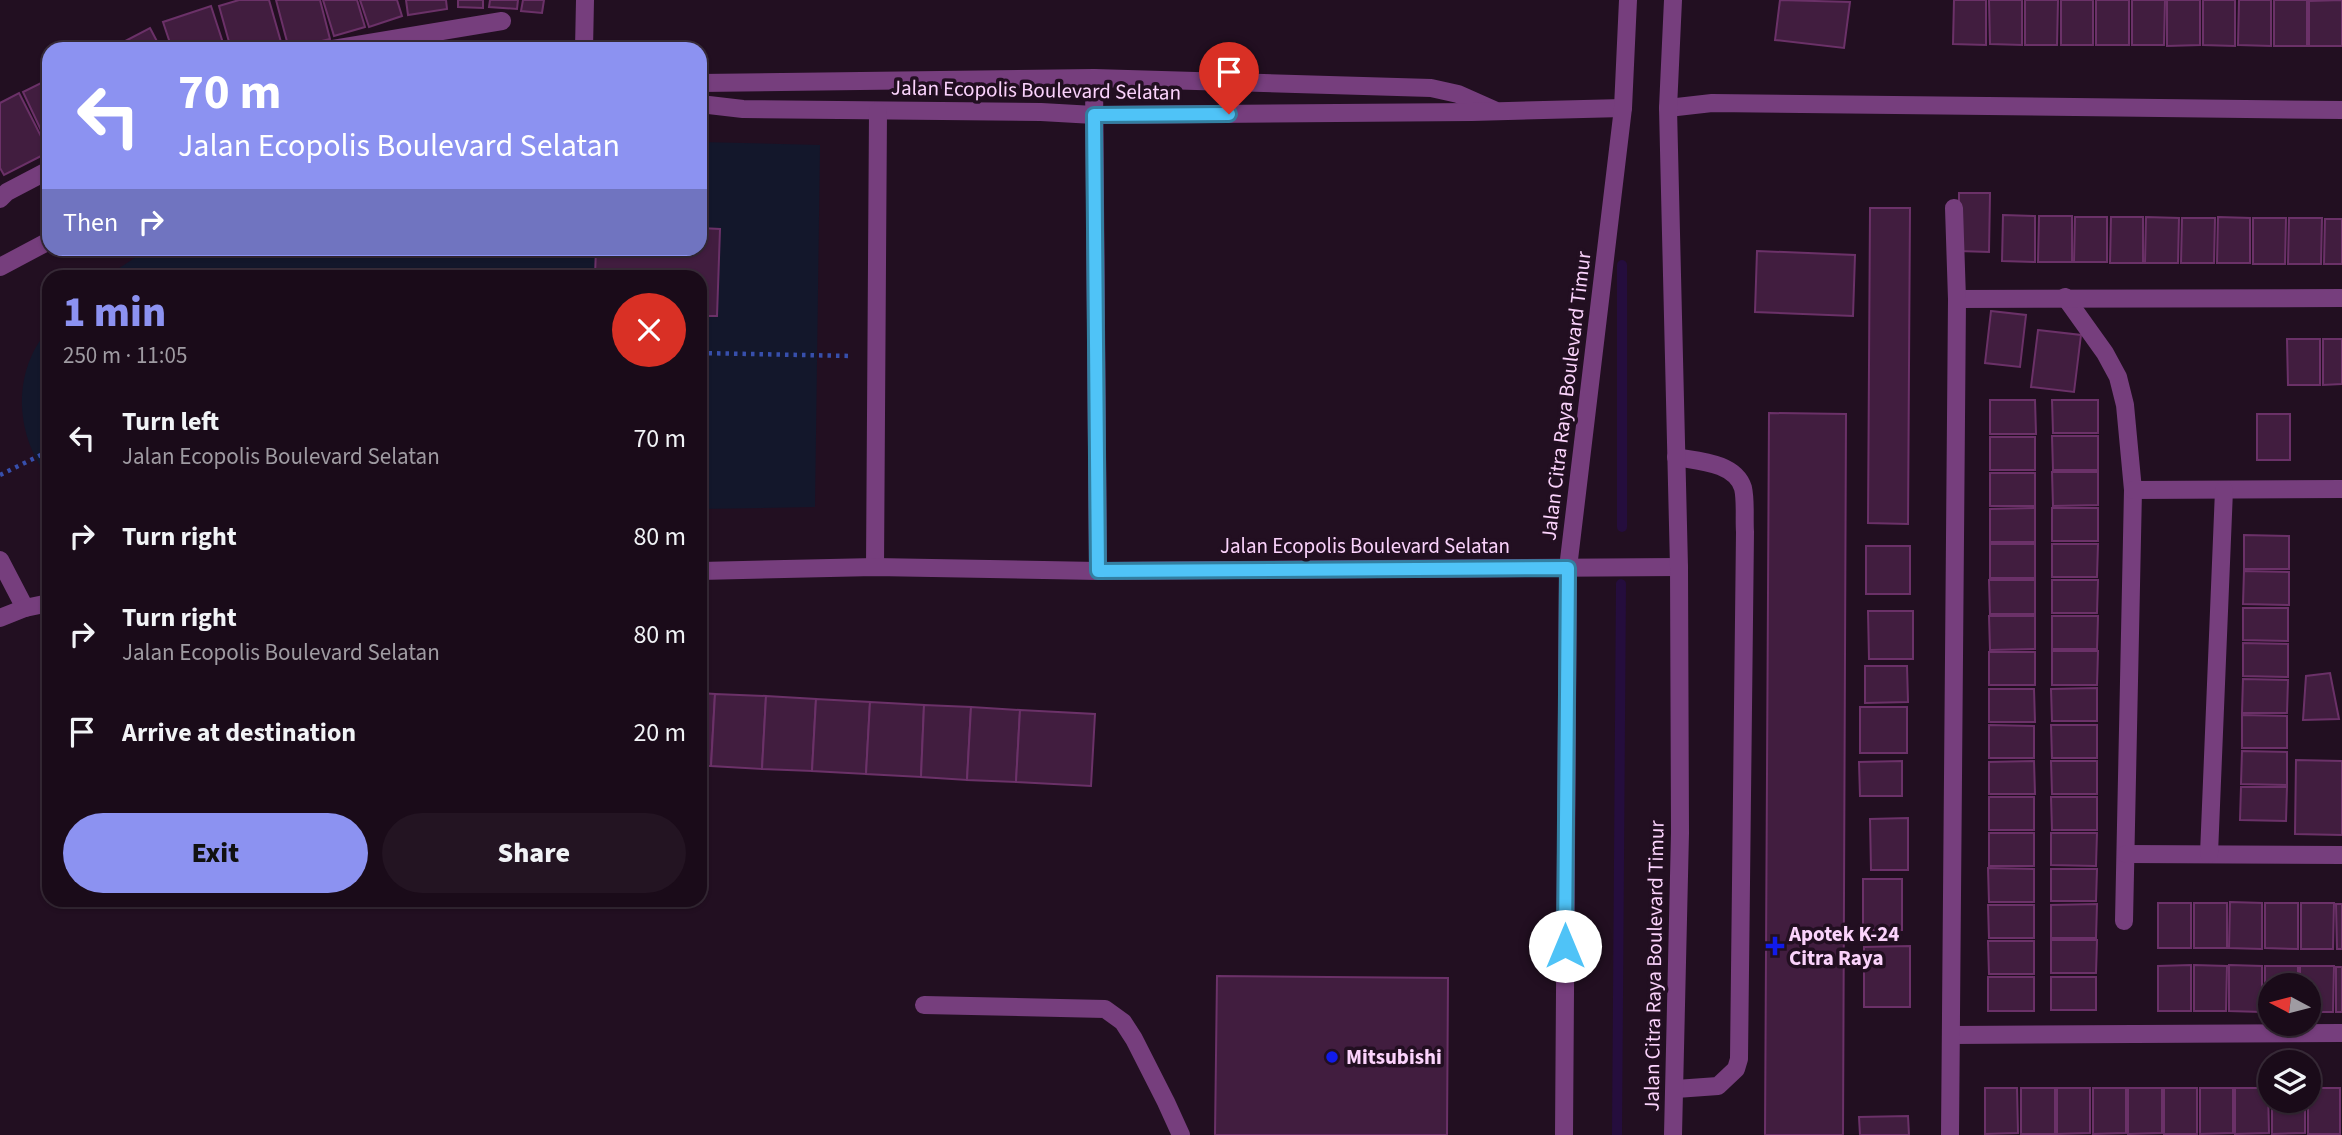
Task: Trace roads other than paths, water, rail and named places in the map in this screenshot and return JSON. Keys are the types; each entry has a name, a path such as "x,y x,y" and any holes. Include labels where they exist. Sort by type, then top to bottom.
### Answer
{"street":[{"path":"584,42 585,0"},
{"name":"Jalan Citra Raya Boulevard Timur","path":"1564,1135 1568,568 1623,108 1628,0"},
{"name":"Jalan Citra Raya Boulevard Timur","path":"1673,0 1668,108 1679,567 1680,832 1673,1135"},
{"path":"375,42 502,21"},
{"path":"707,83 1094,78 1431,88 1458,94 1496,112"},
{"path":"1094,78 1098,571"},
{"path":"1668,108 1712,103 2342,110"},
{"name":"Jalan Ecopolis Boulevard Selatan","path":"707,105 878,120 1041,112 1094,115 1496,112 1623,108"},
{"path":"875,568 878,120"},
{"path":"0,199 7,192 42,174"},
{"path":"1950,1135 1957,299 1954,208"},
{"path":"0,267 42,245"},
{"path":"2066,298 2105,353 2118,377 2124,405 2133,490 2124,921"},
{"path":"1957,299 2342,298"},
{"path":"1676,457 1715,464 1740,482 1744,490 1745,532 1739,1059 1736,1069 1718,1087 1676,1089"},
{"path":"2133,490 2342,489"},
{"path":"2208,854 2224,490"},
{"path":"0,560 25,608"},
{"name":"Jalan Ecopolis Boulevard Selatan","path":"707,571 875,568 1098,571 1679,567"},
{"path":"0,618 42,604"},
{"path":"2126,854 2342,855"},
{"path":"924,1005 1105,1009 1123,1022 1134,1039 1181,1135"},
{"path":"1952,1035 2342,1033"}],"waterway":[{"path":"1622,265 1622,527"},
{"path":"1617,1135 1621,584"}],"place":[{"name":"Apotek K-24 Citra Raya","path":"1775,946"},
{"name":"Mitsubishi","path":"1332,1057"}]}
